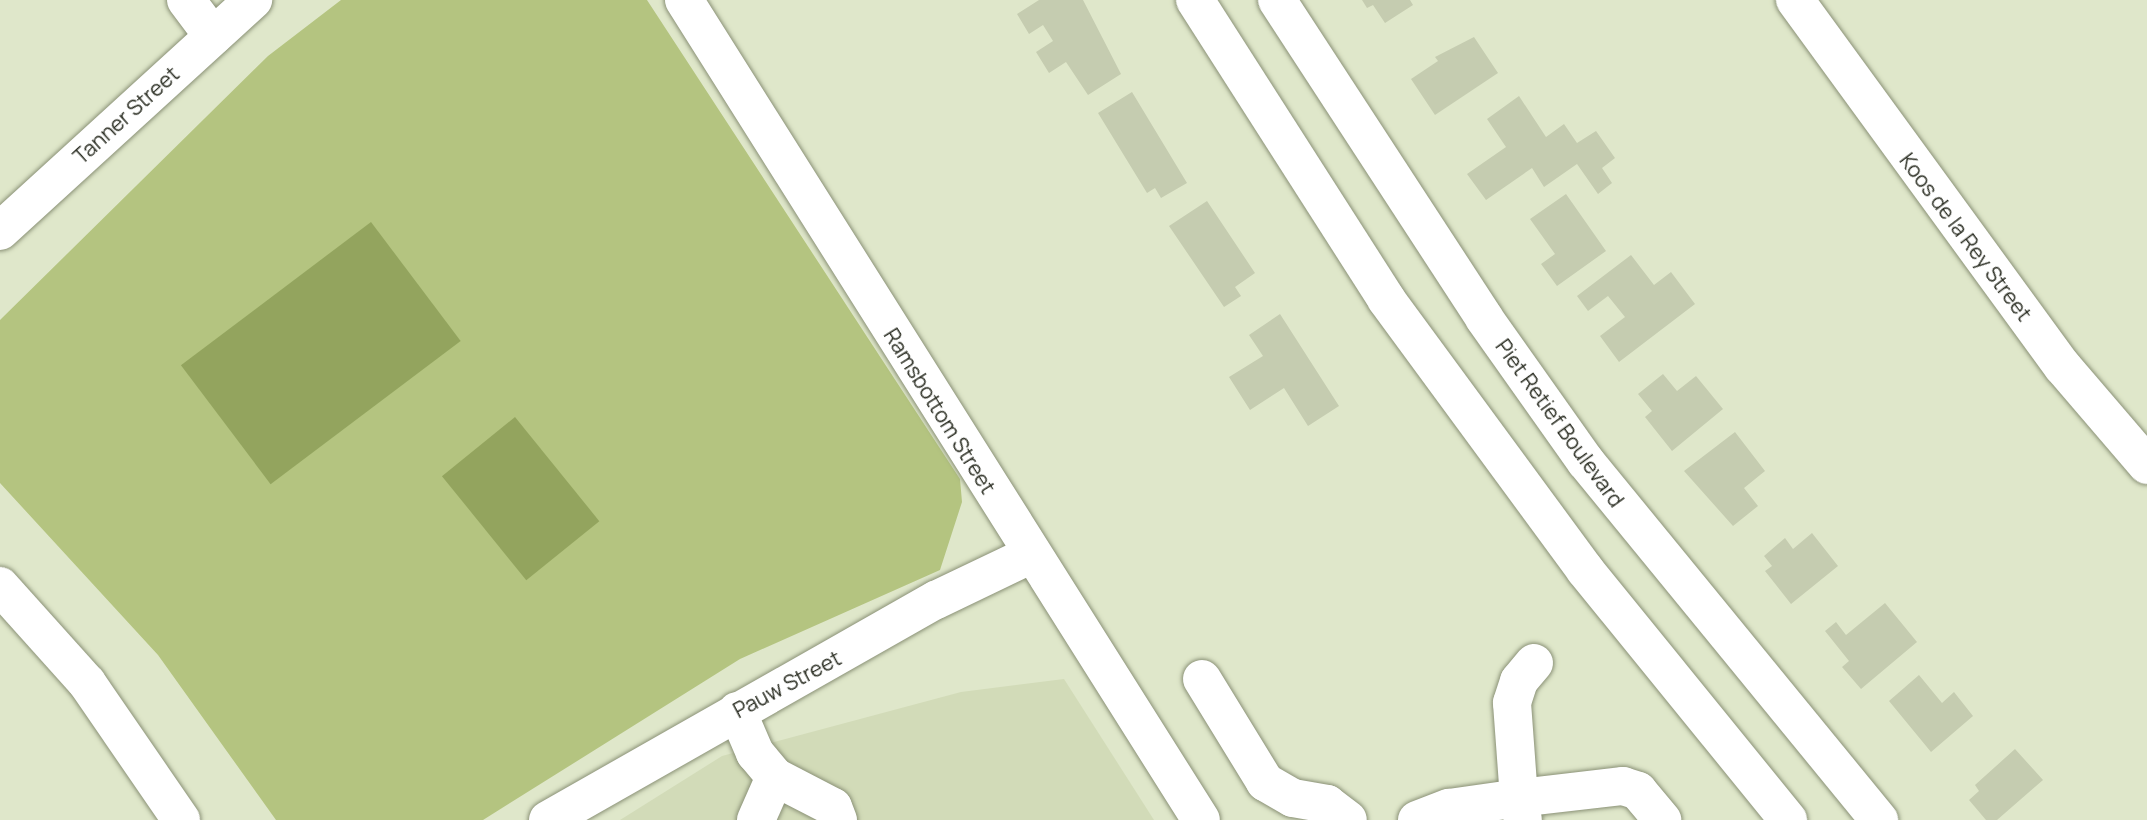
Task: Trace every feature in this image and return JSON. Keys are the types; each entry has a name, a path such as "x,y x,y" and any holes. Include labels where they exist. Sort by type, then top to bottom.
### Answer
{"street":[{"path":"186,0 213,36"},
{"name":"Tanner Street","path":"0,231 253,0"},
{"name":"Ramsbottom Street","path":"684,0 1030,555 1201,820"},
{"path":"1195,0 1385,299 1586,570 1788,820"},
{"name":"Piet Retief Boulevard","path":"1277,0 1462,285 1586,462 1879,820"},
{"name":"Koos de la Rey Street","path":"1795,0 2063,368 2147,465"},
{"name":"Pauw Street","path":"548,820 737,711 1030,555"},
{"path":"0,586 86,682 181,820"},
{"path":"1521,809 1512,703 1519,681 1534,663"},
{"path":"1202,679 1265,782 1293,798 1327,804 1348,820"},
{"path":"737,711 755,753 775,778 825,801 838,820"},
{"path":"756,820 775,778"},
{"path":"1417,820 1448,808 1521,809 1623,786 1638,792 1662,820"}],"shaded area":[{"path":"341,0 647,0 960,479 962,502 940,570 740,659 483,820 276,820 158,655 0,483 0,320 268,56"},
{"path":"371,222 461,341 271,484 181,365"},
{"path":"515,417 599,521 526,580 442,476"},
{"path":"1064,679 1154,820 620,820 722,756 961,692"}],"building":[{"path":"1039,0 1083,0 1121,74 1088,95 1066,62 1049,73 1036,52 1053,41 1043,25 1029,34 1017,14"},
{"path":"1362,0 1410,0 1413,5 1385,23 1373,5 1367,8"},
{"path":"1474,37 1498,73 1435,115 1411,79 1438,61 1435,57"},
{"path":"1132,92 1187,183 1161,198 1155,188 1147,193 1098,113"},
{"path":"1519,96 1546,137 1564,124 1577,143 1596,131 1615,158 1602,168 1612,183 1598,194 1577,164 1544,187 1532,168 1486,200 1467,174 1506,147 1487,119"},
{"path":"1566,194 1606,251 1557,286 1541,264 1555,254 1530,219"},
{"path":"1207,201 1255,273 1235,287 1241,296 1224,307 1169,226"},
{"path":"1631,255 1654,285 1671,272 1695,304 1619,362 1600,336 1625,317 1608,296 1588,311 1577,296"},
{"path":"1280,314 1339,406 1308,426 1284,388 1250,410 1229,377 1263,356 1249,335"},
{"path":"1663,374 1677,391 1696,376 1723,409 1672,451 1645,417 1652,411 1638,394"},
{"path":"1735,432 1765,471 1744,488 1758,506 1733,526 1684,471"},
{"path":"1812,533 1838,566 1791,604 1765,571 1772,566 1764,556 1785,538 1793,549"},
{"path":"1885,603 1917,642 1861,689 1842,667 1849,661 1825,631 1836,622 1846,635"},
{"path":"1919,675 1942,703 1954,692 1973,716 1931,752 1889,701"},
{"path":"2015,749 2043,780 1997,820 1986,820 1969,800 1979,791 1975,785"}]}
